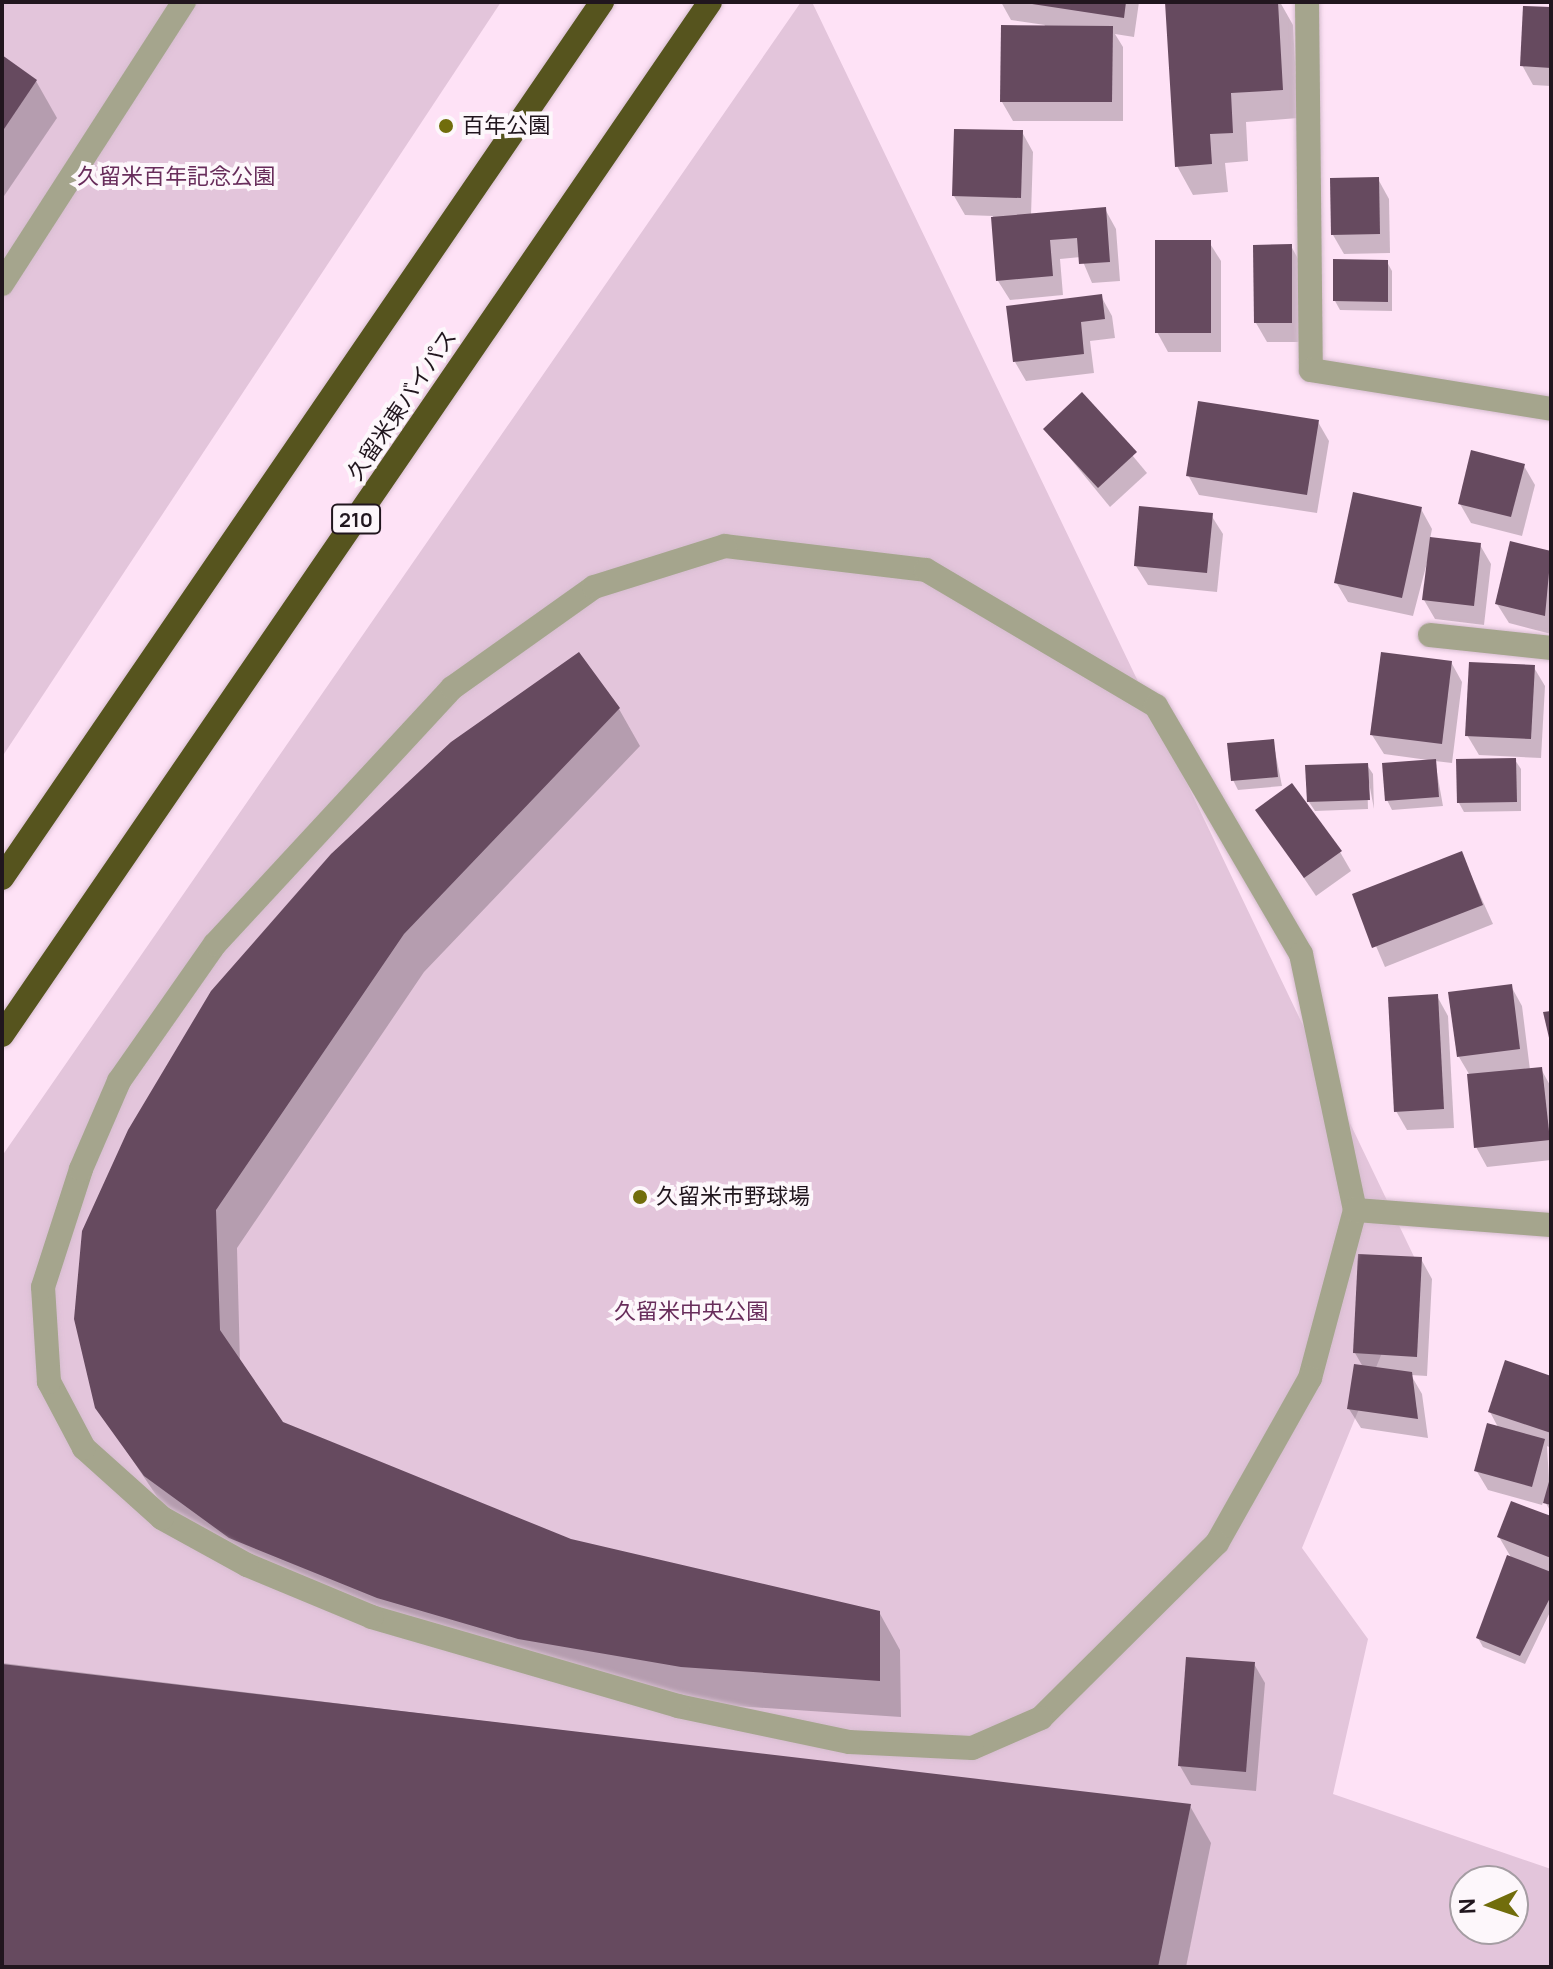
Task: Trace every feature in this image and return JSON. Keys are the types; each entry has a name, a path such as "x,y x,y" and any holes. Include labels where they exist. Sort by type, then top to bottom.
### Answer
{"highway":[{"path":"2,878 602,2"},
{"name":"久留米東バイパス","path":"2,1035 710,2"}],"street":[{"path":"2,284 184,2"},
{"path":"1307,2 1311,370 1551,409"},
{"path":"725,546 926,570 1156,706 1301,954 1355,1210 1310,1378 1217,1543 1041,1718 972,1748 849,1742 693,1709 372,1617 247,1565 162,1518 84,1448 49,1382 43,1287 81,1169 119,1081 215,944 452,688 594,587 725,546"},
{"path":"1430,635 1551,648"},
{"path":"1355,1210 1551,1225"}],"green space":[{"name":"久留米百年記念公園","path":"2,2 501,2 2,757"},
{"name":"久留米中央公園","path":"801,2 812,2 1418,1265 1302,1548 1368,1639 1333,1794 1551,1869 1551,1967 2,1967 2,1156"}],"building":[{"path":"1019,2 1126,2 1124,18"},
{"path":"1165,2 1278,2 1283,90 1231,93 1233,133 1210,134 1212,164 1175,167"},
{"path":"1523,6 1551,7 1551,68 1520,66"},
{"path":"1001,25 1113,26 1112,102 1000,102"},
{"path":"2,55 37,80 2,132"},
{"path":"954,129 1023,130 1021,198 952,196"},
{"path":"1379,177 1380,234 1331,235 1330,178"},
{"path":"1106,207 1110,262 1079,264 1077,238 1050,240 1053,276 996,281 991,217"},
{"path":"1155,240 1211,240 1211,333 1155,333"},
{"path":"1292,244 1292,323 1254,323 1253,245"},
{"path":"1333,259 1388,260 1388,302 1333,301"},
{"path":"1102,294 1105,319 1081,322 1084,354 1013,362 1006,306"},
{"path":"1082,392 1137,452 1098,488 1043,429"},
{"path":"1198,401 1319,420 1307,495 1186,476"},
{"path":"1471,450 1525,464 1511,517 1458,504"},
{"path":"1353,492 1422,507 1402,598 1334,583"},
{"path":"1139,506 1213,513 1207,573 1134,566"},
{"path":"1430,537 1481,543 1474,606 1422,600"},
{"path":"1510,541 1551,551 1545,616 1495,604"},
{"path":"579,652 620,708 404,934 216,1210 220,1330 283,1422 571,1539 880,1611 880,1681 681,1667 518,1639 377,1598 229,1538 144,1476 95,1408 74,1319 82,1231 128,1130 211,991 331,854 451,742"},
{"path":"1381,652 1452,661 1442,744 1370,735"},
{"path":"1469,662 1535,665 1531,739 1465,736"},
{"path":"1274,739 1278,777 1231,781 1227,743"},
{"path":"1516,758 1517,802 1457,803 1456,759"},
{"path":"1436,759 1439,797 1385,801 1382,763"},
{"path":"1368,763 1370,800 1307,802 1305,765"},
{"path":"1292,783 1342,851 1304,878 1255,810"},
{"path":"1462,851 1483,905 1372,948 1352,894"},
{"path":"1512,984 1520,1049 1457,1057 1448,992"},
{"path":"1438,994 1444,1109 1394,1112 1388,997"},
{"path":"1551,1011 1551,1042 1550,1042 1543,1012"},
{"path":"1542,1067 1550,1140 1474,1148 1467,1074"},
{"path":"1358,1254 1422,1257 1417,1357 1353,1353"},
{"path":"1505,1360 1551,1376 1551,1433 1488,1412"},
{"path":"1354,1364 1412,1372 1418,1419 1347,1409"},
{"path":"1487,1423 1545,1439 1532,1487 1474,1471"},
{"path":"1551,1478 1551,1505 1543,1503"},
{"path":"1511,1501 1551,1516 1551,1558 1497,1537"},
{"path":"1507,1555 1551,1572 1551,1596 1520,1656 1476,1638"},
{"path":"1186,1657 1255,1662 1246,1772 1178,1766"},
{"path":"2,1664 1191,1804 1158,1967 2,1967"}],"place":[{"name":"百年公園","path":"446,126"},
{"name":"久留米市野球場","path":"640,1197"}]}
